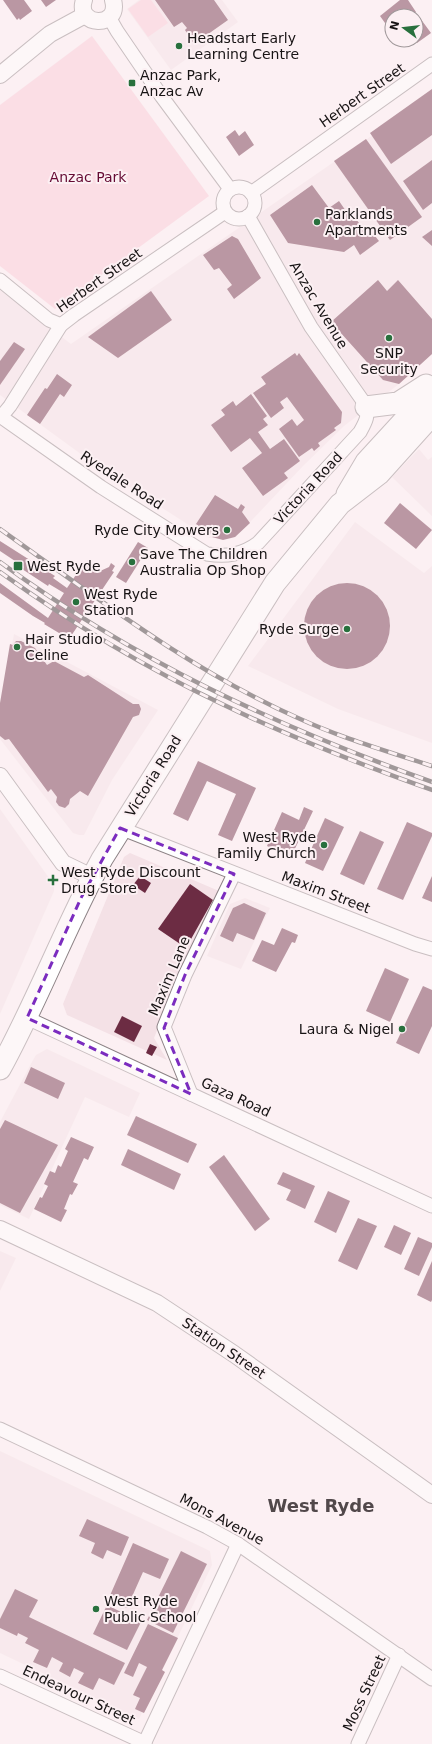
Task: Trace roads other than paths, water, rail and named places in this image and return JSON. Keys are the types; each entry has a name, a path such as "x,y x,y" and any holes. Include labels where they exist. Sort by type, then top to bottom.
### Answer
{"highway":[{"path":"366,407 398,403 432,382"},
{"name":"Victoria Road","path":"0,1068 27,1018 92,877 120,828 275,582 340,504 366,462 432,390"},
{"name":"Victoria Road","path":"340,504 379,474 432,415"}],"street":[{"path":"0,75 84,7 95,21 102,21 109,17 113,10 112,0"},
{"path":"109,17 162,96 230,189"},
{"name":"Herbert Street","path":"251,193 432,64"},
{"path":"242,187 254,197 254,208 248,216 243,218 233,218 225,212 222,201 230,189 242,187"},
{"name":"Herbert Street","path":"0,417 10,406 61,325 225,212"},
{"name":"Anzac Avenue","path":"248,216 311,327 366,407"},
{"path":"0,280 49,320 61,325"},
{"name":"Victoria Road","path":"232,555 249,550 258,543 360,432 366,421 368,412 366,407"},
{"name":"Ryedale Road","path":"0,417 101,487 201,551 213,555 232,555"},
{"path":"0,776 63,863 92,877"},
{"name":"Maxim Street","path":"120,828 234,874 415,944 432,949"},
{"name":"Maxim Lane","path":"191,1094 164,1027 185,975 234,874"},
{"name":"Gaza Road","path":"27,1018 432,1206"},
{"name":"Station Street","path":"0,1229 157,1303 234,1354 432,1495"},
{"name":"Mons Avenue","path":"0,1429 207,1527 238,1544 432,1679"},
{"path":"145,1744 238,1544"},
{"name":"Moss Street","path":"358,1744 399,1655"},
{"name":"Endeavour Street","path":"0,1676 145,1744"}],"railway":[{"path":"0,529 144,631 219,678 258,699 314,725 364,744 432,766"},
{"path":"0,562 102,630 154,660 208,688 262,714 318,738 432,782"},
{"path":"0,572 81,626 166,676 195,691 301,740 432,790"}],"place":[{"name":"Headstart Early Learning Centre","path":"179,46"},
{"name":"Anzac Park, Anzac Av","path":"132,83"},
{"name":"Parklands Apartments","path":"317,222"},
{"name":"SNP Security","path":"389,338"},
{"name":"Ryde City Mowers","path":"227,530"},
{"name":"Save The Children Australia Op Shop","path":"132,562"},
{"name":"West Ryde","path":"18,566"},
{"name":"West Ryde Station","path":"76,602"},
{"name":"Ryde Surge","path":"347,629"},
{"name":"Hair Studio Celine","path":"17,647"},
{"name":"West Ryde Family Church","path":"324,845"},
{"name":"West Ryde Discount Drug Store","path":"53,880"},
{"name":"Laura & Nigel","path":"402,1029"},
{"name":"West Ryde Public School","path":"96,1609"}],"district":[{"name":"West Ryde","path":"321,1505"}],"park label":[{"name":"Anzac Park","path":"88,177"}]}
